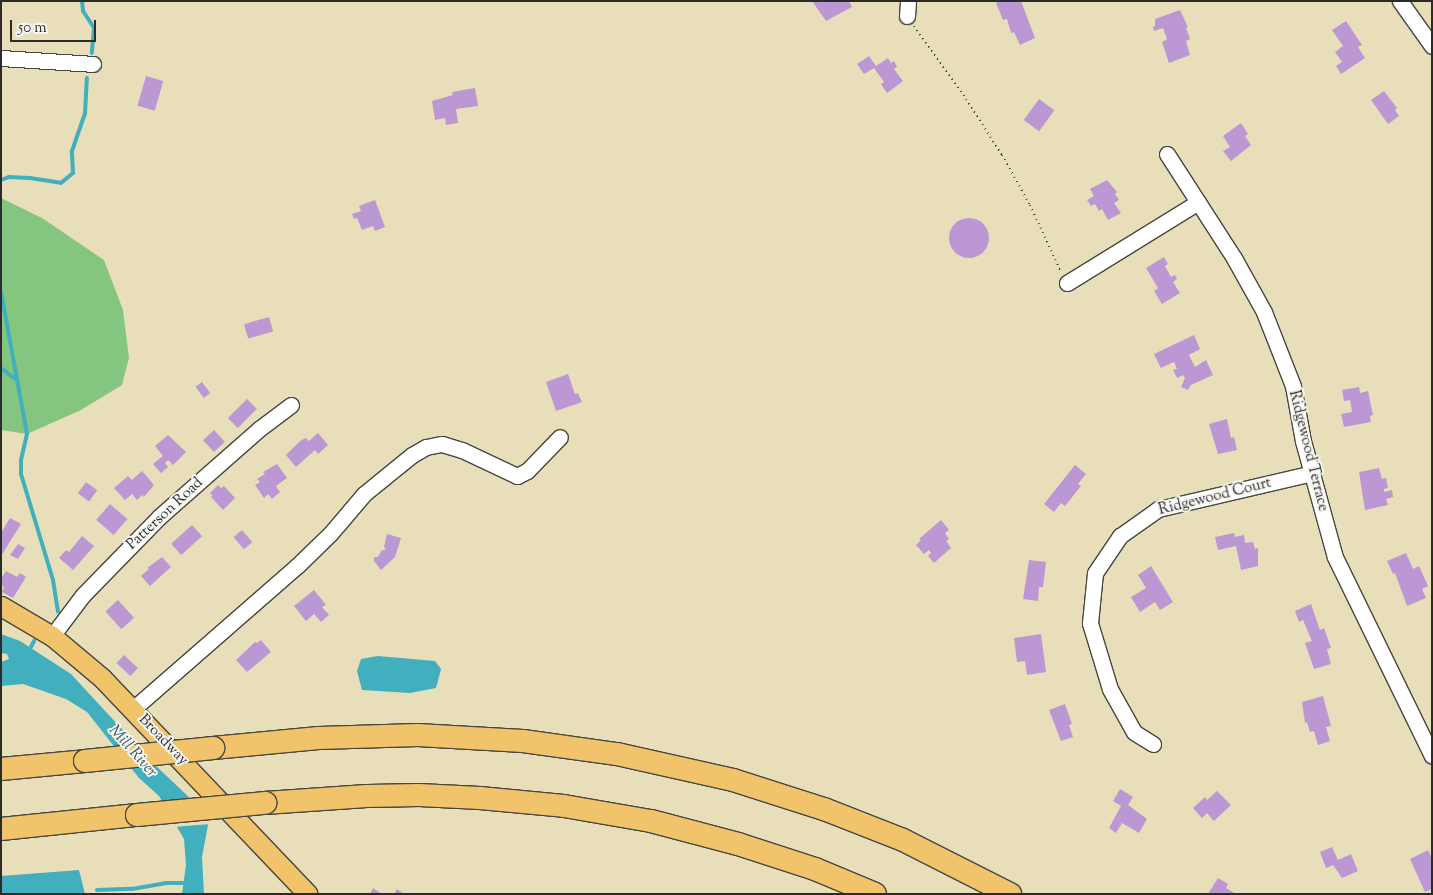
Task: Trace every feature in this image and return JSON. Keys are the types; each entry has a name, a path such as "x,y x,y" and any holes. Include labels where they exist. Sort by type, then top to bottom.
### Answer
{"highway":[{"path":"1,769 319,738 418,735 516,740 625,755 726,778 824,809 902,840 1010,894"},
{"path":"1,829 265,803 367,796 480,798 564,806 651,821 738,844 807,866 875,894"}],"main road":[{"name":"Broadway","path":"1,606 52,636 78,656 133,709 308,894"}],"street":[{"path":"1400,1 1432,46"},
{"path":"1,58 93,64"},
{"name":"Ridgewood Terrace","path":"1167,154 1234,258 1264,312 1293,386 1303,442 1335,558 1432,756"},
{"path":"1067,283 1198,202"},
{"name":"Patterson Road","path":"52,636 78,600 159,517 259,429 292,405"},
{"path":"133,709 297,566 330,534 364,494 426,447 442,444 462,450 517,476 527,471 560,437"},
{"name":"Ridgewood Court","path":"1153,744 1134,732 1110,689 1090,624 1096,573 1120,536 1158,508 1313,473"}],"path":[{"path":"907,9 1002,155 1030,205 1067,283"}],"green space":[{"path":"1,198 42,218 104,260 123,310 129,358 122,385 81,410 27,434 1,430"}],"water":[{"name":"Mill River","path":"1,634 20,641 71,674 155,765 192,800 208,825 202,857 204,894 182,894 186,865 184,839 159,796 139,778 87,712 66,699 23,684 1,686 1,662 9,659 7,654 1,653"},
{"path":"378,656 435,661 441,669 436,688 410,693 362,690 357,671 361,659"},
{"path":"79,870 85,894 1,894 1,876"}],"pier":[{"path":"195,799 210,824 174,827 160,803"}],"building":[{"path":"812,1 849,1 852,7 826,21"},
{"path":"1000,1 1021,1 1035,38 1020,45 1014,32 1011,33 1007,19 1003,20 996,3"},
{"path":"1180,10 1188,27 1186,28 1190,39 1186,41 1190,55 1169,63 1162,42 1167,39 1163,28 1154,31 1153,27 1155,26 1155,19"},
{"path":"1346,21 1362,45 1358,47 1365,58 1341,74 1336,66 1342,62 1335,52 1343,46 1332,30"},
{"path":"869,56 876,66 888,58 891,63 894,61 897,67 894,69 903,81 887,93 881,84 884,82 874,68 864,74 857,64"},
{"path":"146,76 163,81 155,111 137,106"},
{"path":"475,88 478,106 456,109 458,123 446,125 445,118 435,120 432,101 453,95 452,92"},
{"path":"1384,91 1397,108 1395,110 1399,116 1388,124 1371,100"},
{"path":"1039,99 1054,110 1039,131 1024,120"},
{"path":"1241,123 1248,134 1245,136 1251,145 1231,161 1223,151 1230,147 1223,136"},
{"path":"1107,180 1117,192 1115,194 1119,200 1114,203 1121,213 1108,220 1102,209 1099,211 1095,204 1091,206 1087,200 1094,196 1090,189"},
{"path":"375,200 385,227 375,231 373,226 362,230 357,218 354,219 352,214 361,211 359,206"},
{"path":"969,218 980,221 986,227 989,238 986,249 980,255 969,258 958,255 952,249 949,238 952,227 958,221"},
{"path":"1164,257 1168,264 1165,266 1171,277 1175,275 1177,279 1173,282 1180,293 1162,304 1154,291 1158,288 1146,268"},
{"path":"269,317 273,331 248,339 244,324"},
{"path":"1194,335 1200,349 1189,355 1195,367 1206,360 1213,375 1191,385 1188,390 1181,387 1185,378 1183,375 1177,378 1173,370 1177,369 1174,362 1161,368 1154,354"},
{"path":"568,374 575,394 578,393 582,402 556,411 546,382"},
{"path":"202,382 210,393 204,398 196,387"},
{"path":"1359,387 1360,393 1368,391 1373,415 1370,416 1371,422 1344,427 1341,414 1352,412 1350,400 1344,401 1342,390"},
{"path":"247,399 257,409 238,428 228,418"},
{"path":"1227,419 1231,438 1234,437 1237,450 1218,454 1209,424"},
{"path":"214,430 225,442 214,452 203,440"},
{"path":"318,433 328,445 318,454 315,450 296,467 286,455 300,441 306,438 309,441"},
{"path":"168,435 186,452 173,465 168,460 165,463 168,467 161,473 153,464 163,456 155,446"},
{"path":"277,464 287,478 276,486 280,492 272,499 268,494 264,498 255,485 260,482 257,479 265,474 263,472"},
{"path":"1075,465 1086,474 1078,484 1081,486 1065,506 1061,503 1054,512 1044,504"},
{"path":"1379,468 1382,479 1386,478 1388,488 1384,489 1384,492 1392,490 1393,497 1386,499 1388,505 1365,510 1359,472"},
{"path":"142,471 154,485 144,497 142,495 137,500 132,494 125,500 114,488 128,476 132,480"},
{"path":"86,482 97,490 89,502 78,493"},
{"path":"218,485 221,488 224,486 235,498 223,510 211,497 213,496 210,493"},
{"path":"110,504 127,519 114,535 96,520"},
{"path":"10,518 21,524 1,556 1,533"},
{"path":"941,520 949,530 945,533 949,539 946,541 951,548 934,563 928,556 931,553 929,550 924,554 916,545 921,540 919,539"},
{"path":"192,525 202,536 181,555 171,544"},
{"path":"242,530 252,542 244,549 234,537"},
{"path":"1234,533 1235,537 1244,535 1245,543 1253,542 1255,549 1258,548 1258,566 1241,570 1236,546 1218,550 1215,537"},
{"path":"387,534 401,538 395,557 381,570 374,561 374,557 378,557 381,551 386,549 384,547"},
{"path":"82,536 94,546 73,570 59,558 66,550 69,552"},
{"path":"18,544 25,548 18,559 10,555"},
{"path":"1406,553 1413,569 1419,566 1428,586 1422,589 1426,598 1407,606 1395,573 1393,574 1387,561"},
{"path":"162,557 171,567 150,586 141,576 149,569 147,568"},
{"path":"1029,560 1046,562 1043,587 1039,587 1038,601 1023,599"},
{"path":"1151,566 1173,602 1160,610 1155,602 1140,612 1131,597 1146,588 1138,575"},
{"path":"6,571 17,577 20,573 26,577 13,598 2,592 4,587 1,585 1,579"},
{"path":"314,590 326,605 322,607 329,615 321,622 314,614 306,621 294,606"},
{"path":"118,600 134,618 121,629 105,611"},
{"path":"1311,604 1320,630 1324,628 1331,648 1327,649 1331,664 1314,669 1305,643 1312,641 1303,620 1299,622 1295,611"},
{"path":"1041,634 1046,672 1027,675 1025,661 1017,662 1014,638"},
{"path":"261,640 271,652 247,672 236,660 255,642 257,643"},
{"path":"124,655 138,668 130,676 116,663"},
{"path":"1323,696 1331,726 1326,727 1330,741 1318,745 1314,731 1310,732 1307,722 1305,723 1302,702"},
{"path":"1065,704 1072,724 1069,725 1073,737 1061,741 1049,710"},
{"path":"1120,789 1133,797 1128,805 1147,819 1139,833 1122,823 1116,833 1109,828 1121,806 1113,801"},
{"path":"1217,791 1231,805 1214,821 1207,813 1202,818 1193,808 1205,797 1207,800"},
{"path":"1332,847 1338,860 1351,854 1358,871 1342,878 1333,865 1326,868 1320,852"},
{"path":"1428,850 1432,858 1432,889 1425,892 1410,859"},
{"path":"1218,878 1228,884 1226,888 1236,894 1208,894"},
{"path":"373,888 382,894 370,894"},
{"path":"397,889 404,894 394,894"}],"waterway":[{"path":"82,1 83,11 94,28 92,53"},
{"path":"1,180 9,177 30,178 61,183 73,173 72,151 85,114 87,78"},
{"path":"1,292 27,434 21,460 21,474 53,580 58,612"},
{"path":"1,368 17,380"},
{"path":"31,647 34,641"},
{"path":"97,890 132,889 166,883 189,883"}]}
